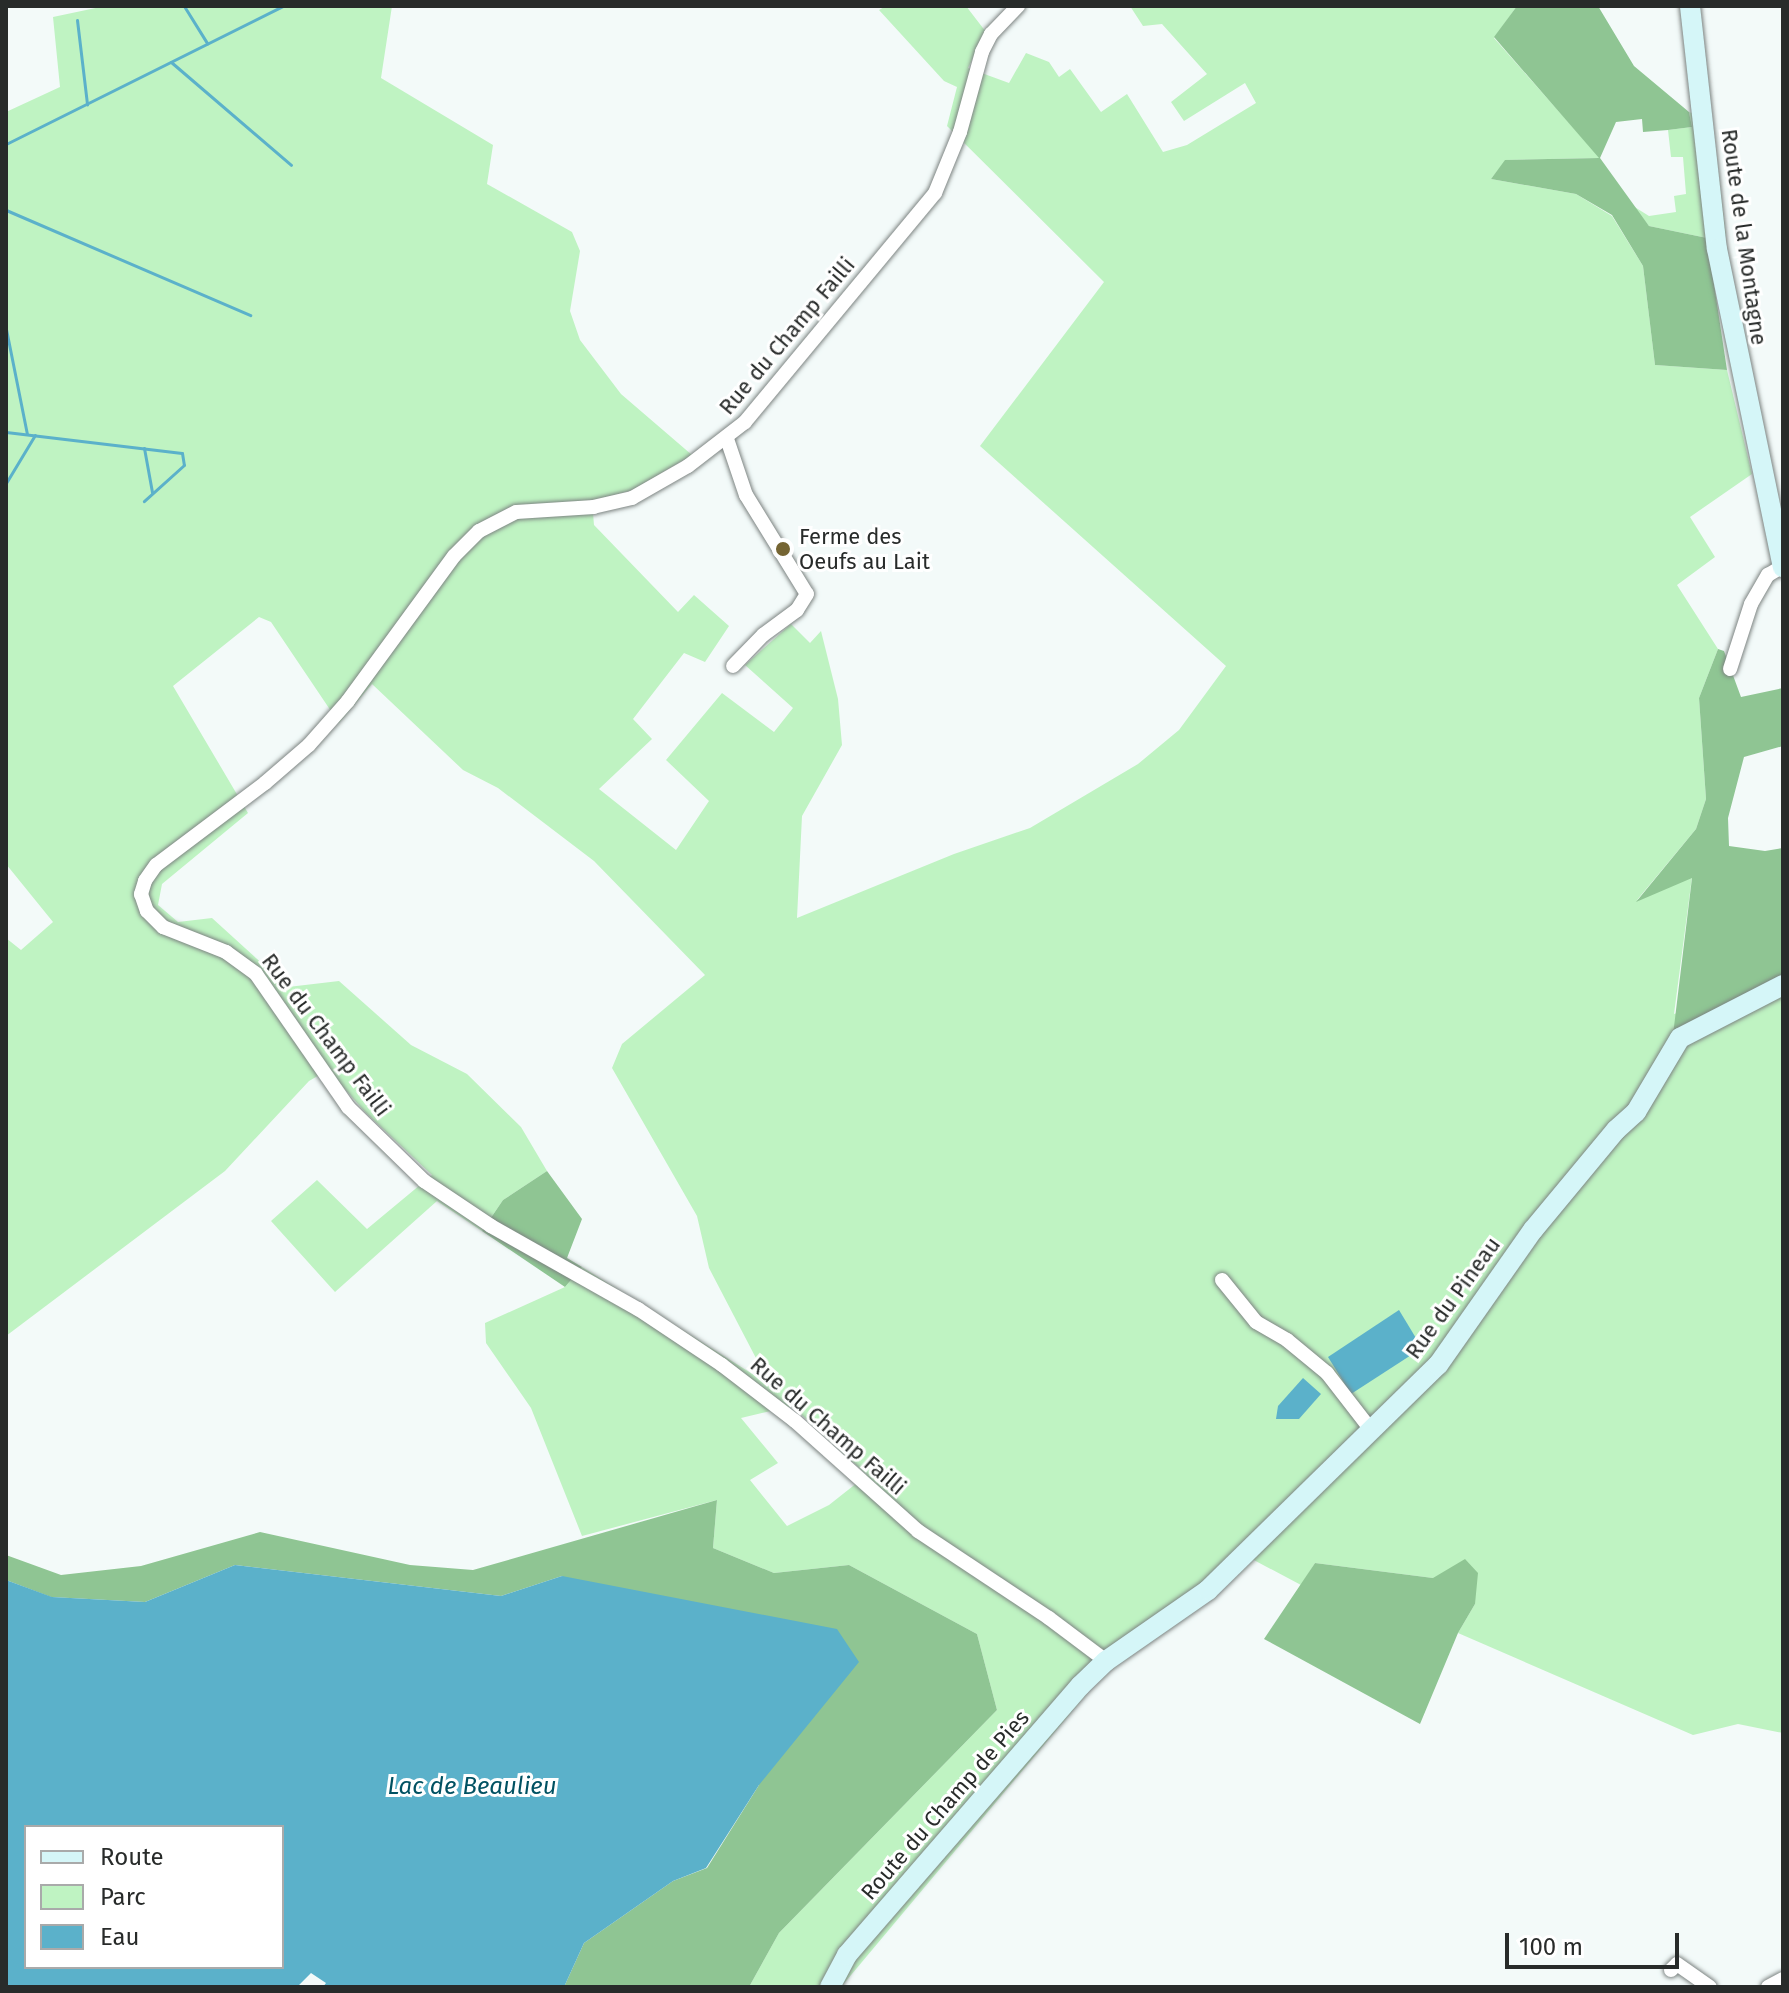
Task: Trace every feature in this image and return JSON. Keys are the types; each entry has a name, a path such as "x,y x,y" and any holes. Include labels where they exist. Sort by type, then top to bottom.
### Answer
{"street":[{"name":"Rue du Champ Failli","path":"1018,6 991,34 982,52 960,132 935,193 769,397 727,439 632,498 594,507 516,512 479,531 460,550 348,701 309,745 265,783 156,865 145,881 141,894 147,911 163,927 226,952 256,974 348,1107 424,1181 491,1226 638,1309 733,1373 795,1421 918,1531 1049,1618 1106,1661"},
{"name":"Route de la Montagne","path":"1690,6 1719,263 1783,567"},
{"path":"727,439 746,495 807,594 797,610 763,635 733,666"},
{"path":"1730,669 1751,604 1768,575 1783,567"},
{"name":"Rue du Pineau","path":"1106,1661 1208,1590 1438,1365 1533,1230 1616,1130 1636,1112 1680,1038 1783,985"},
{"path":"1222,1280 1256,1322 1287,1340 1327,1373 1372,1431"},
{"name":"Route du Champ de Pies","path":"830,1987 847,1955 1080,1686 1106,1661"},
{"path":"1671,1970 1677,1964 1710,1987"},
{"path":"1768,1987 1783,1979"}],"green space":[{"path":"105,6 392,6 381,78 493,145 487,184 572,232 580,251 570,311 580,340 621,394 692,455 633,490 592,501 594,525 678,612 694,595 729,626 705,662 684,653 633,719 652,739 599,789 676,850 709,801 666,760 722,693 774,732 793,708 745,665 791,624 810,643 821,631 838,699 842,745 802,816 797,918 954,854 1030,828 1138,764 1179,730 1226,666 980,446 1104,282 947,126 957,87 944,81 879,10 886,6 966,6 986,32 968,68 1009,83 1026,53 1049,62 1059,77 1070,69 1101,112 1127,94 1163,152 1187,145 1256,103 1245,83 1184,121 1171,102 1207,74 1162,24 1143,26 1130,6 1517,6 1494,38 1600,158 1506,160 1491,179 1576,194 1612,216 1643,266 1655,365 1727,370 1752,474 1690,517 1715,557 1677,585 1718,649 1699,698 1706,799 1696,829 1637,900 1692,877 1674,1014 1783,979 1783,1733 1738,1724 1693,1735 1458,1633 1475,1604 1433,1578 1315,1563 1301,1585 1250,1558 1110,1666 841,1987 749,1987 779,1933 997,1710 977,1634 849,1565 774,1573 713,1548 717,1500 582,1536 531,1408 486,1343 485,1323 565,1287 582,1267 770,1385 709,1268 697,1216 612,1068 622,1044 705,975 594,861 498,788 463,770 372,684 339,723 271,622 259,617 173,686 248,813 162,884 158,905 178,922 212,918 288,987 339,981 411,1045 467,1074 521,1127 547,1171 503,1200 482,1231 437,1201 335,1292 271,1221 317,1180 367,1229 432,1175 366,1113 328,1070 309,1081 225,1171 6,1336 6,938 21,950 53,922 6,864 6,112 60,87 53,17","holes":["792,1406 867,1475 829,1505 787,1526 750,1480 778,1463 741,1418"]},
{"path":"1517,6 1598,6 1634,66 1689,112 1692,127 1643,132 1642,119 1616,122 1600,158 1649,226 1707,238 1727,370 1655,365 1643,266 1612,215 1576,194 1491,179 1505,160 1599,158 1494,37"},
{"path":"1689,112 1712,121 1726,236 1707,238 1649,226 1633,206 1649,216 1676,212 1674,196 1686,194 1683,157 1671,157 1668,130 1692,127"},
{"path":"1718,649 1724,651 1741,697 1783,688 1783,746 1744,757 1728,818 1729,846 1765,851 1783,848 1783,979 1673,1035 1692,878 1636,902 1696,829 1706,799 1699,698"},
{"path":"547,1171 582,1219 567,1258 582,1267 565,1287 482,1231 503,1200"},
{"path":"717,1500 713,1548 774,1573 849,1565 977,1634 997,1710 779,1933 749,1987 564,1987 584,1943 673,1881 707,1868 759,1785 562,1576 501,1596 235,1565 145,1602 51,1597 6,1580 6,1555 61,1575 141,1566 260,1532 410,1565 473,1570"},
{"path":"1465,1559 1478,1573 1475,1604 1458,1633 1420,1724 1264,1639 1315,1563 1433,1578"}],"water":[{"path":"1399,1310 1422,1348 1351,1394 1328,1357"},
{"path":"1303,1378 1321,1394 1299,1419 1276,1419 1278,1406"},
{"name":"Lac de Beaulieu","path":"235,1565 501,1596 562,1576 837,1629 859,1662 759,1785 706,1868 673,1881 584,1943 564,1987 323,1987 326,1983 311,1973 297,1987 6,1987 6,1580 52,1597 145,1602"}],"waterway":[{"path":"184,6 207,43"},
{"path":"6,144 283,6"},
{"path":"77,20 87,104"},
{"path":"171,62 291,165"},
{"path":"6,210 250,315"},
{"path":"6,329 27,434"},
{"path":"6,432 182,453 184,465 144,501"},
{"path":"6,483 35,435"},
{"path":"144,448 152,492"}],"place":[{"name":"Ferme des Oeufs au Lait","path":"783,549"}]}
